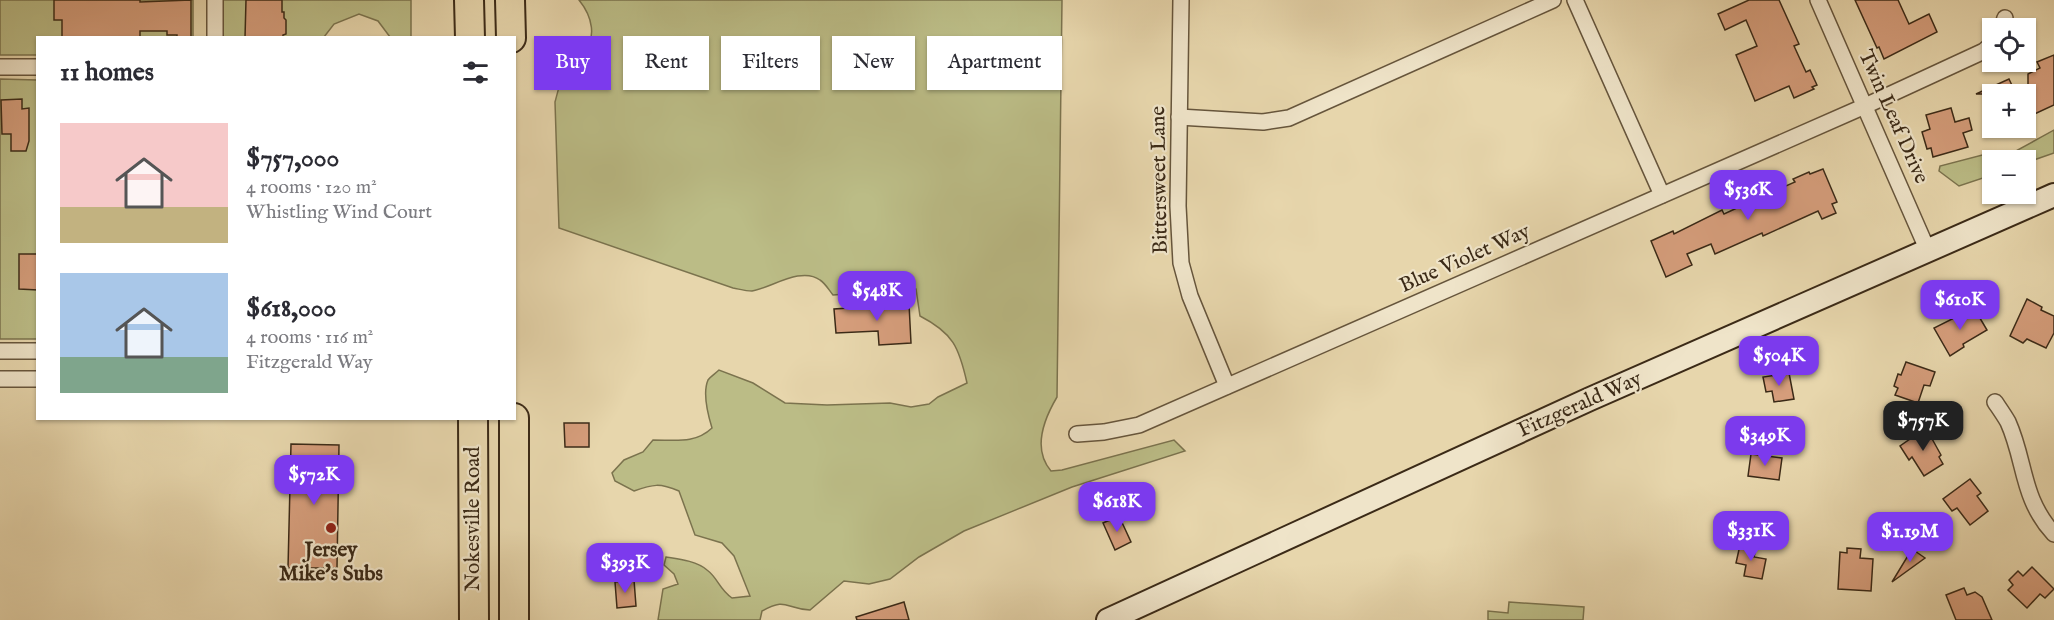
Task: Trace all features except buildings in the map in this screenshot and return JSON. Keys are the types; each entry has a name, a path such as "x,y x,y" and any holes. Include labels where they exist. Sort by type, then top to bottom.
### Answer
{"highway":[{"path":"469,0 470,36"},
{"path":"510,0 511,36"},
{"name":"Nokesville Road","path":"473,420 474,620"},
{"name":"Nokesville Road","path":"514,420 514,620"}],"street":[{"path":"215,0 215,36"},
{"name":"Bittersweet Lane","path":"1181,0 1178,206 1181,263 1190,296 1227,386"},
{"path":"1179,117 1263,122 1289,118 1553,0"},
{"path":"1575,0 1662,195"},
{"name":"Twin Leaf Drive","path":"1818,0 1928,251"},
{"name":"Blue Violet Way","path":"1077,434 1104,432 1139,425 1865,106 1982,51"},
{"path":"0,67 36,67"},
{"name":"Fitzgerald Way","path":"1108,620 1573,407 2054,195"},
{"path":"0,351 36,351"},
{"path":"0,379 36,380"},
{"path":"1995,402 2010,428 2026,487 2036,511 2054,534"}],"green space":[{"path":"0,0 193,0 193,36 36,36 36,55 0,55"},
{"path":"222,0 411,0 411,36 389,36 378,21 359,14 334,24 325,36 222,36"},
{"path":"579,0 1062,0 1062,36 927,36 927,90 1061,90 1057,397 1044,424 1041,444 1045,462 1051,471 1174,440 1185,451 1072,487 964,531 919,557 890,579 869,584 844,581 810,610 782,604 762,611 760,620 658,620 663,589 678,584 674,574 664,565 666,557 688,561 703,567 732,598 750,596 734,556 722,543 695,535 679,491 656,485 634,491 615,481 612,473 624,460 643,452 653,440 692,439 712,428 706,404 706,386 708,380 719,370 753,383 785,403 827,405 890,403 911,407 929,404 967,383 953,342 940,329 920,316 916,289 833,295 820,280 804,275 752,291 744,290 559,228 555,102 558,90 611,90 611,36 591,36 590,20"},
{"path":"0,79 36,80 36,339 0,339"},
{"path":"2054,130 2054,153 2036,159 2036,150 2018,150"},
{"path":"1982,155 1982,178 1959,186 1939,171 1940,166"},
{"path":"1509,602 1584,607 1583,620 1488,620 1488,611 1508,613"}],"place":[{"name":"Jersey Mike's Subs","path":"331,528"}]}
